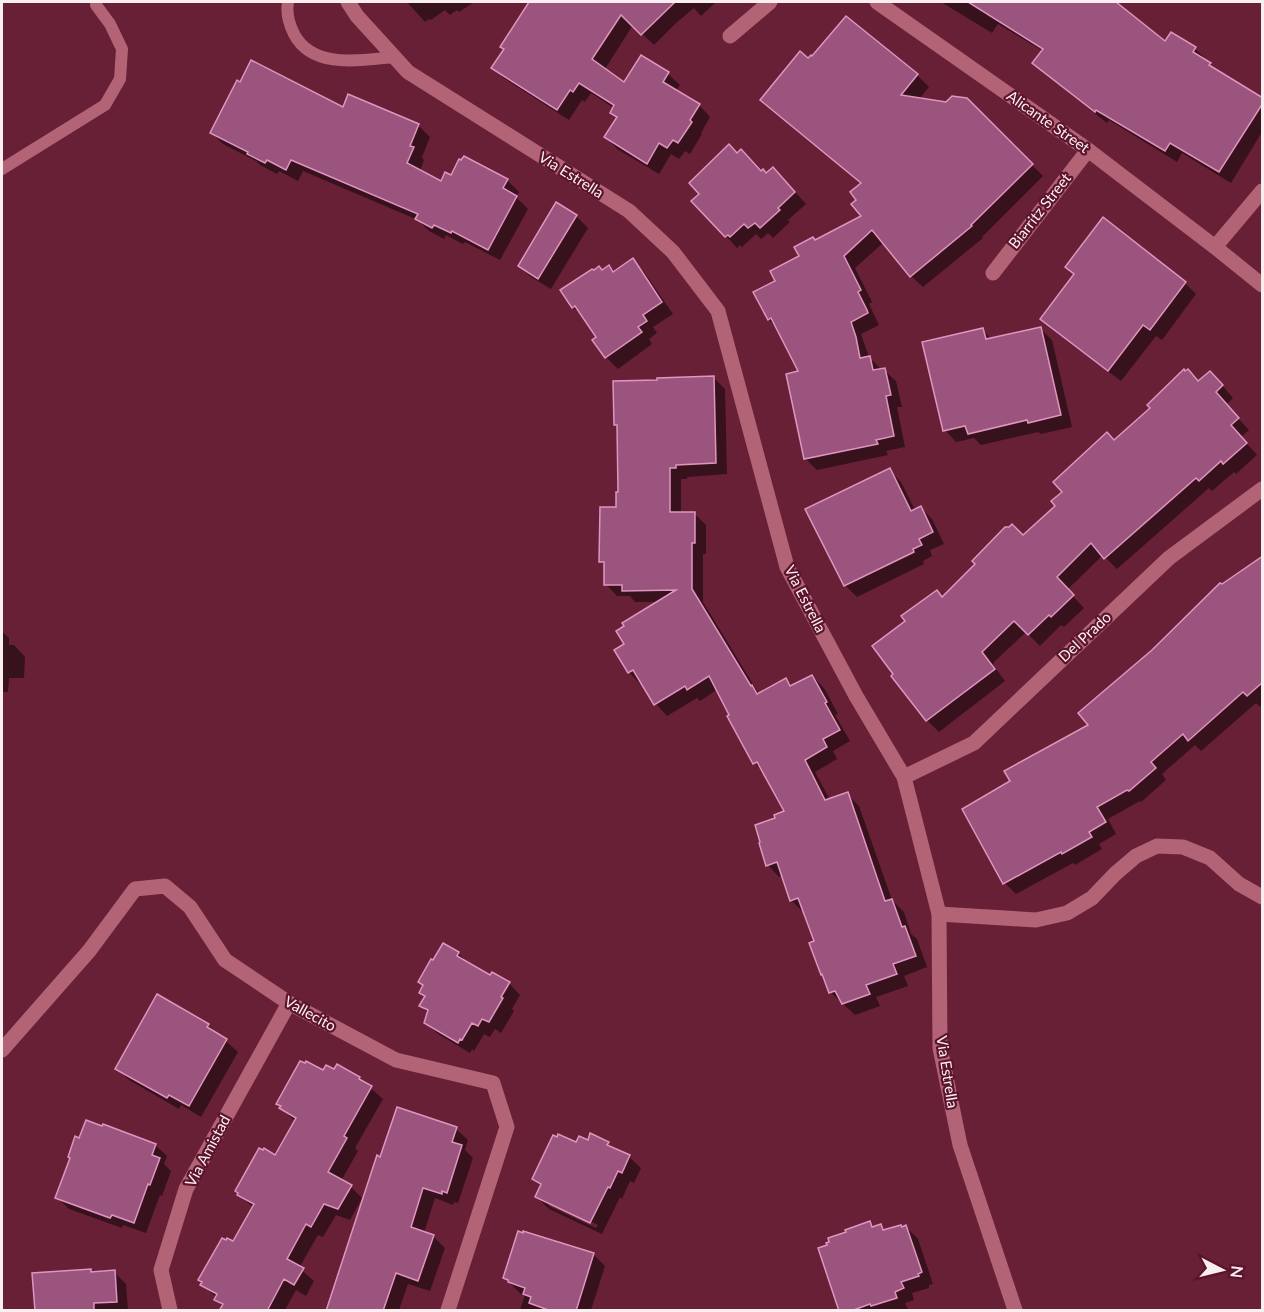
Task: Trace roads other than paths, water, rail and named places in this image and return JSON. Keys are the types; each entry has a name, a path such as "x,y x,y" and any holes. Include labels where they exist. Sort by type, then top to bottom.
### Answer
{"street":[{"name":"Via Estrella","path":"348,2 357,16 408,72 628,211 673,252 718,312 787,567 856,696 904,777 939,914 940,1048 960,1145 1015,1311"},
{"path":"730,36 770,2"},
{"name":"Alicante Street","path":"877,2 1088,150 1215,247"},
{"name":"Biarritz Street","path":"993,273 1088,150"},
{"path":"1263,191 1215,247 1263,285"},
{"name":"Del Prado","path":"904,777 974,743 1169,558 1262,489"},
{"path":"939,914 1036,921 1067,913 1092,898 1136,856 1157,846 1183,847 1210,858 1239,884 1263,897"},
{"name":"Vallecito","path":"2,1050 88,951 135,889 165,886 190,907 225,960 289,1003 396,1060 493,1083 507,1127 448,1311"},
{"name":"Via Amistad","path":"170,1311 161,1269 186,1189 289,1003"}],"lane":[{"path":"288,2 288,19 296,38 317,55 350,61 394,57"},
{"path":"2,169 105,105 120,79 122,49 110,24 96,5"}]}
